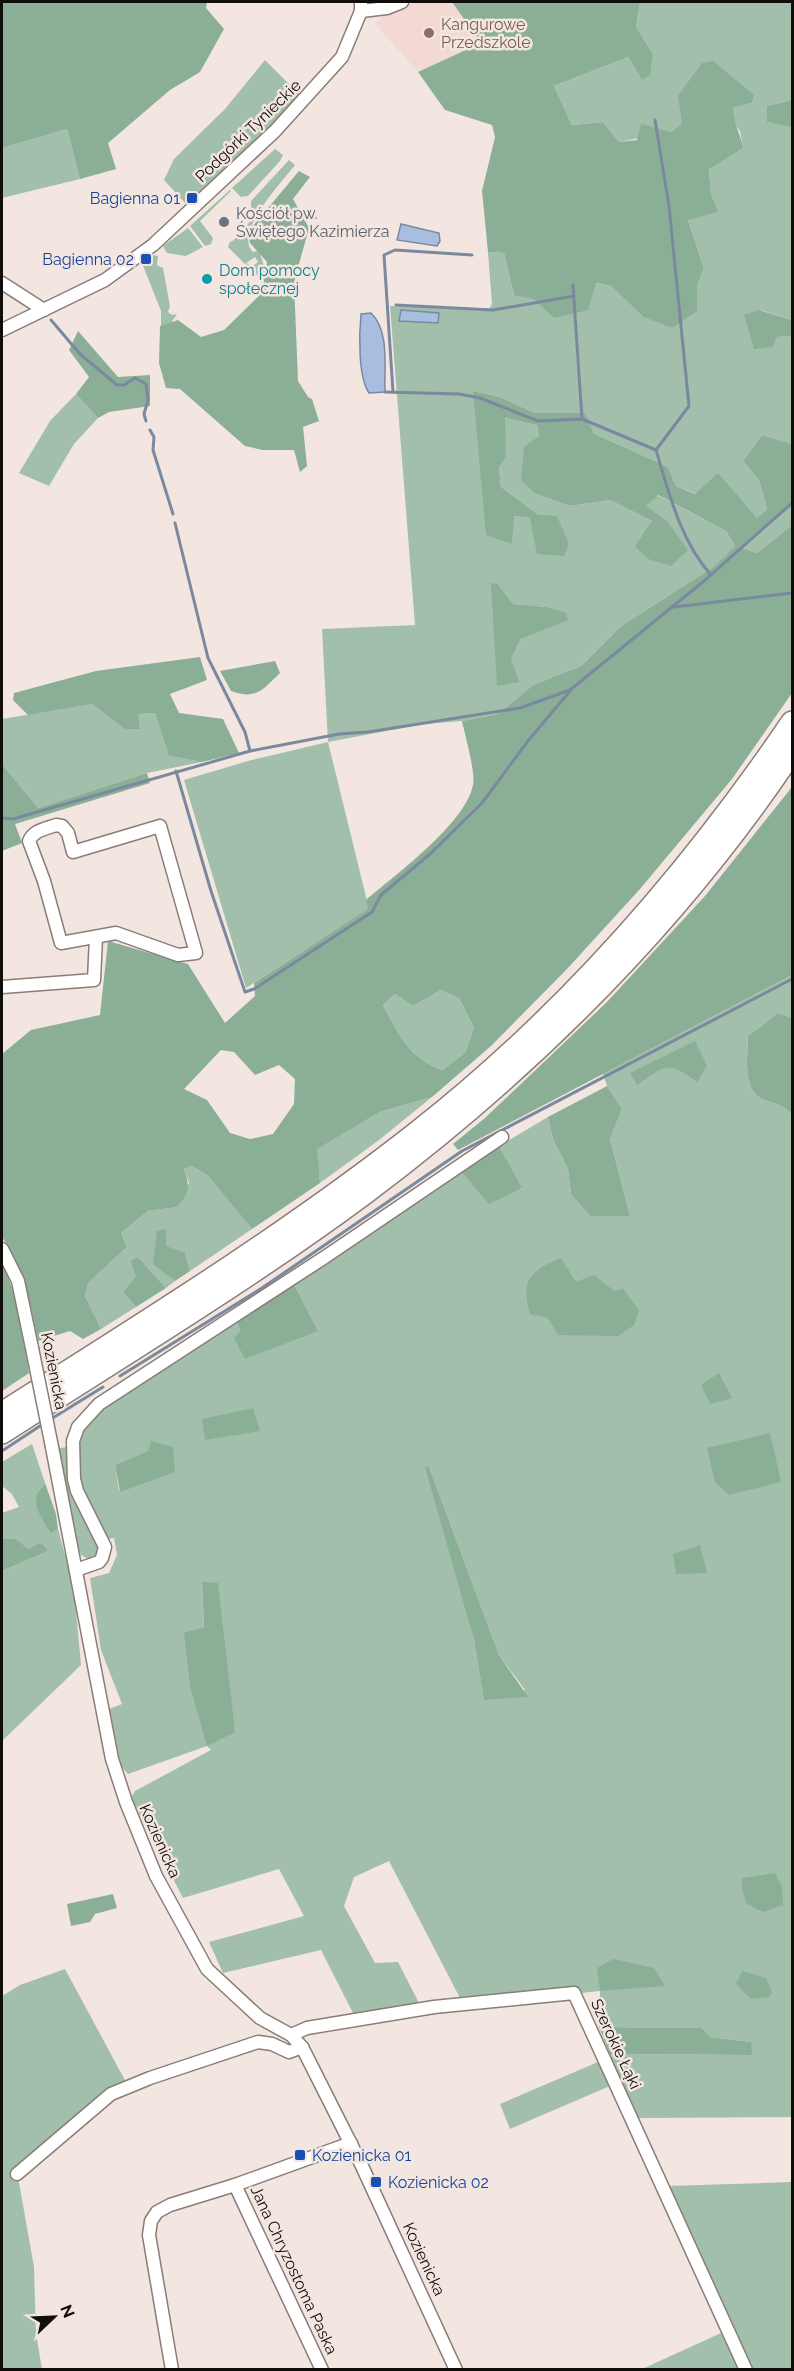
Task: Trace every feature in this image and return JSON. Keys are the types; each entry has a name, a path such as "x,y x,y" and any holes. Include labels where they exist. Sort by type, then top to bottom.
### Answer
{"highway":[{"path":"2,1413 267,1242 356,1179 465,1092 557,1007 653,904 731,807 792,722"},
{"path":"2,1433 302,1238 433,1140 488,1094 550,1038 642,941 716,854 792,752"}],"street":[{"path":"361,6 387,8 402,2"},
{"name":"Podgórki Tynieckie","path":"2,330 105,280 143,253 275,131 342,57 361,6"},
{"path":"2,283 44,310"},
{"path":"56,825 62,826 68,833 73,852 160,826 196,953 178,955 116,933 96,936 61,942 44,881 30,844 32,836 37,831 56,825"},
{"path":"2,987 94,980 96,936"},
{"path":"76,1570 94,1565 104,1553 103,1542 81,1501 74,1479 75,1434 84,1419 99,1404 326,1257 502,1137"},
{"name":"Kozienicka","path":"2,1249 18,1281 112,1759 126,1802 156,1876 207,1968 260,2018 291,2035 302,2047 351,2143 456,2370"},
{"name":"Szerokie Łąki","path":"291,2035 307,2028 434,2007 574,1993 746,2370"},
{"path":"17,2174 114,2092 258,2042 272,2044 289,2052 302,2047"},
{"path":"172,2370 149,2235 151,2221 157,2212 170,2205 235,2185 351,2143"},
{"name":"Jana Chryzostoma Paska","path":"235,2185 322,2370"}],"shaded area":[{"name":"Kangurowe Przedszkole","path":"417,2 452,2 481,43 418,72 375,24 388,11"}],"green space":[{"path":"2,2 207,2 206,8 224,29 200,72 170,90 108,143 116,169 80,179 67,129 2,148"},
{"path":"452,2 638,2 640,4 636,27 653,54 650,75 642,80 628,57 554,86 572,125 603,122 619,142 637,140 641,124 671,132 682,123 678,96 702,63 713,61 754,95 752,103 733,107 743,148 709,169 711,195 718,212 688,220 704,269 697,285 697,311 672,328 642,316 611,286 596,283 588,310 554,318 534,299 514,295 504,253 488,252 482,191 495,137 492,125 445,110 418,72 481,43"},
{"path":"638,2 792,2 792,100 767,106 767,122 792,126 792,320 760,310 777,337 791,336 792,339 792,444 762,435 743,461 759,480 767,509 757,518 676,486 668,467 593,433 535,413 500,397 473,391 512,543 513,516 530,518 539,515 501,487 499,468 506,457 504,418 537,425 539,436 521,481 534,493 570,506 610,500 652,521 665,519 645,506 657,495 726,531 735,546 712,568 621,626 581,666 533,685 498,714 462,721 423,724 328,742 322,629 415,625 390,306 489,309 492,304 488,252 504,253 514,295 595,283 611,286 642,316 697,311 697,285 704,269 688,220 711,195 709,168 743,148 740,131 733,122 733,106 752,103 754,95 682,123 671,132 619,142 603,122 572,125 554,86 628,57 642,80 653,54 636,27 640,5","holes":["498,584 513,604 547,607 566,614 567,619 521,639 511,659"]},
{"path":"265,60 300,95 269,129 186,204 164,180 174,159 225,109"},
{"path":"792,100 792,127 767,122 767,106"},
{"path":"67,129 80,179 2,198 2,148"},
{"path":"275,149 283,155 280,161 248,196 241,197 232,188"},
{"path":"289,160 295,165 262,208 249,233 249,244 253,252 259,250 270,285 245,266 248,263 250,268 258,262 255,257 245,264 228,247 255,216 251,201"},
{"path":"299,171 310,177 293,199 309,228 294,282 298,381 308,397 312,399 319,421 303,427 307,466 300,472 294,450 262,450 245,446 180,389 166,388 159,363 160,326 178,320 201,337 224,330 262,293 267,262 250,243 248,232"},
{"path":"231,189 200,221 213,238 211,244 205,246 190,226"},
{"path":"188,228 203,247 186,256 167,253 163,246"},
{"path":"152,255 158,256 157,265 163,268 170,306 168,312 172,315 177,314 161,338 161,311 142,263"},
{"path":"759,310 792,320 792,339 791,336 777,337 772,347 754,349 744,315"},
{"path":"78,331 118,377 150,375 150,406 109,412 98,418 76,394 89,377 69,350"},
{"path":"473,391 500,397 535,413 585,413 593,433 668,467 676,486 695,494 718,473 757,518 767,509 759,480 743,461 762,435 792,444 792,506 743,549 757,553 792,525 792,693 732,779 640,889 567,969 491,1046 432,1097 380,1112 317,1149 320,1183 252,1229 207,1175 192,1166 184,1169 188,1189 177,1207 148,1211 121,1233 127,1247 88,1283 85,1296 101,1329 83,1339 70,1331 38,1341 21,1274 2,1237 2,1054 31,1030 100,1015 108,941 188,964 225,1023 255,996 254,983 368,909 366,900 411,863 457,815 468,800 474,780 462,721 498,714 533,685 581,666 621,626 712,568 735,546 726,531 658,495 646,506 665,519 688,550 671,566 648,559 635,546 652,521 610,500 570,506 534,493 521,481 524,447 539,436 537,425 505,418 506,457 499,468 501,487 539,515 557,516 569,544 564,556 537,554 530,518 514,516 512,544 486,535","holes":["441,990 459,998 474,1028 465,1053 442,1070 430,1065 413,1052 400,1035 383,1005 395,994 413,1006","221,1050 234,1052 255,1075 279,1065 295,1079 294,1104 273,1134 250,1139 230,1133 207,1100 184,1089"]},
{"path":"76,394 98,418 74,444 49,486 19,473 50,421"},
{"path":"792,506 792,525 757,553 742,550"},
{"path":"491,583 498,584 513,604 547,607 566,613 568,620 521,639 511,659 519,682 497,686"},
{"path":"200,657 207,680 170,694 179,713 223,719 239,753 202,762 169,756 155,713 138,714 140,729 126,730 92,704 28,715 13,700 14,693 96,671"},
{"path":"275,661 280,673 263,689 253,694 231,691 220,671"},
{"path":"92,704 126,730 140,729 137,714 155,713 169,756 202,762 147,773 38,808 2,764 2,719"},
{"path":"328,742 369,909 246,988 184,780 248,761"},
{"path":"2,764 38,808 147,773 150,783 15,824 22,843 2,851"},
{"path":"792,787 792,975 458,1150 453,1144 485,1118 607,1002 705,896"},
{"path":"792,975 792,1018 778,1013 748,1036 747,1072 752,1089 757,1095 783,1107 792,1115 792,2117 638,2118 610,2054 751,2055 751,2042 710,2037 702,2028 599,2027 600,1991 581,1993 573,1989 460,1998 389,1861 354,1877 344,1906 375,1963 398,1962 419,2003 354,2015 321,1950 223,1973 209,1942 304,1916 279,1869 183,1898 131,1798 135,1791 211,1750 207,1746 128,1774 121,1766 109,1709 122,1704 101,1650 90,1578 109,1573 117,1555 114,1538 108,1539 93,1513 76,1470 75,1455 85,1424 97,1413 237,1321 240,1331 318,1331 294,1284 461,1171 522,1189 499,1146 548,1117 553,1139 568,1169 571,1194 630,1216 610,1139 622,1109 607,1086 603,1074","holes":["149,1451 119,1491 115,1465","429,1467 499,1655 525,1690 484,1699 474,1640","202,1583 235,1732 184,1632 204,1629"]},
{"path":"441,990 459,998 474,1028 465,1053 442,1070 430,1065 413,1052 400,1035 383,1005 395,994 413,1006"},
{"path":"778,1013 792,1018 792,1115 783,1107 757,1095 752,1089 747,1072 748,1036"},
{"path":"695,1041 707,1066 697,1082 679,1070 667,1068 661,1069 637,1085 630,1073"},
{"path":"607,1086 622,1109 610,1139 630,1216 591,1216 571,1194 568,1169 553,1139 548,1117"},
{"path":"432,1097 379,1140 320,1183 316,1149 380,1112"},
{"path":"499,1146 522,1188 489,1204 461,1171"},
{"path":"192,1166 207,1175 252,1229 190,1271 185,1253 154,1264 175,1281 166,1288 138,1257 136,1276 123,1292 136,1307 101,1329 85,1296 88,1283 127,1247 121,1233 148,1211 177,1207 189,1183 184,1169"},
{"path":"166,1229 166,1246 185,1253 190,1271 175,1281 153,1264 157,1231"},
{"path":"138,1257 166,1288 136,1307 123,1292 136,1276 131,1261"},
{"path":"561,1258 576,1282 594,1275 614,1291 623,1289 639,1310 634,1325 618,1336 558,1335 548,1318 530,1314 526,1293 530,1278 542,1267"},
{"path":"2,1260 18,1305 29,1373 2,1391"},
{"path":"294,1284 318,1331 245,1359 234,1338 240,1331 237,1321"},
{"path":"719,1373 732,1398 710,1404 701,1385"},
{"path":"253,1408 260,1431 205,1440 202,1419"},
{"path":"770,1433 781,1482 729,1495 715,1482 707,1448"},
{"path":"151,1441 173,1447 175,1472 120,1492 115,1465 148,1451"},
{"path":"32,1444 45,1483 36,1495 49,1532 58,1529 74,1589 81,1665 2,1741 2,1571 48,1551 27,1549 16,1539 2,1539 2,1513 19,1507 12,1494 2,1486 2,1462"},
{"path":"69,1447 70,1470 101,1541 99,1553 88,1559 81,1555 76,1543 59,1448"},
{"path":"425,1467 429,1467 499,1655 528,1697 484,1700 474,1640"},
{"path":"45,1483 56,1514 58,1529 50,1533 37,1509 36,1495"},
{"path":"2,1539 16,1539 28,1549 41,1543 48,1551 2,1571"},
{"path":"700,1545 707,1573 676,1574 673,1554"},
{"path":"202,1582 218,1583 235,1732 207,1746 190,1686 184,1632 204,1628"},
{"path":"775,1873 782,1887 783,1905 763,1912 747,1904 742,1889 742,1878"},
{"path":"113,1894 117,1908 95,1914 90,1922 71,1926 67,1904"},
{"path":"613,1959 654,1968 665,1986 600,1991 597,1968"},
{"path":"65,1969 127,2084 18,2177 34,2267 36,2334 42,2369 2,2369 2,1996 20,1985"},
{"path":"742,1971 766,1978 772,1992 769,1997 751,1999 736,1984"},
{"path":"599,2027 702,2028 710,2037 751,2042 752,2055 610,2054"},
{"path":"598,2062 610,2086 510,2129 500,2104"},
{"path":"792,2182 792,2369 750,2369 668,2186"},
{"path":"721,2333 740,2369 640,2370"}],"water":[{"path":"401,224 439,233 440,241 437,246 397,240"},
{"path":"401,310 439,313 438,323 399,321"},
{"path":"371,313 377,321 384,340 385,392 369,393 365,386 361,366 361,314"}],"waterway":[{"path":"655,120 669,206 689,406 656,450"},
{"path":"393,392 384,255 395,250 472,255"},
{"path":"573,285 582,419"},
{"path":"396,305 493,310 574,296"},
{"path":"51,320 80,354 117,385 124,385 135,378 146,384 148,400 144,414 146,421"},
{"path":"385,392 459,394 480,398 538,421 582,419 656,450"},
{"path":"150,430 154,437 153,450 173,514"},
{"path":"656,450 683,531 691,547 711,575"},
{"path":"2,818 13,819 250,751 339,734 368,732 520,708 570,690 704,581 792,503"},
{"path":"175,523 208,658 245,732 250,751"},
{"path":"674,607 792,593"},
{"path":"176,771 211,891 245,992 254,989 372,912 381,895 430,854 482,803 528,741 570,691"},
{"path":"120,1376 262,1288 462,1151 792,979"},
{"path":"51,1419 103,1387"},
{"path":"2,1451 43,1424"}],"place":[{"name":"Kangurowe Przedszkole","path":"429,33"},
{"name":"Bagienna 01","path":"192,198"},
{"name":"Kościół pw. Świętego Kazimierza","path":"224,222"},
{"name":"Bagienna 02","path":"146,259"},
{"name":"Dom pomocy społecznej","path":"207,279"},
{"name":"Kozienicka 01","path":"300,2155"},
{"name":"Kozienicka 02","path":"376,2182"}]}
